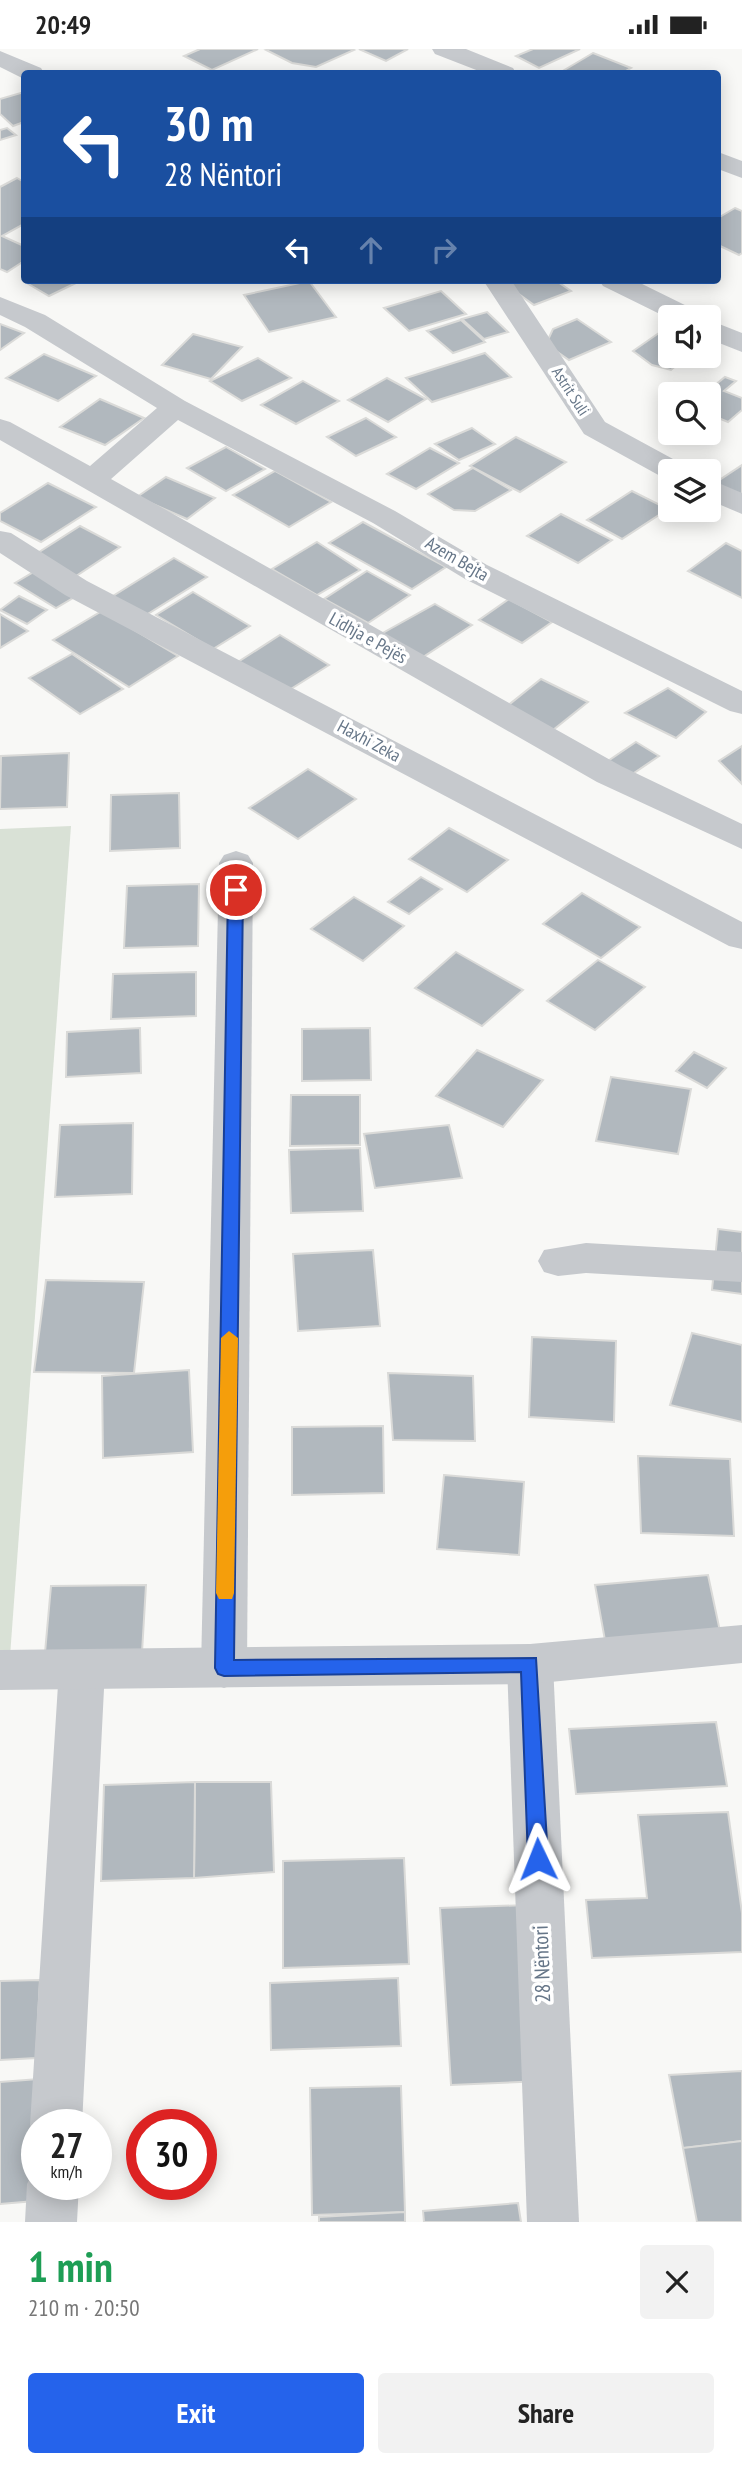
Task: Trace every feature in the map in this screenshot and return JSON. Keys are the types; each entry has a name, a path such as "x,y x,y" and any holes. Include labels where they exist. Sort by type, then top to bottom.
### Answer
{"street":[{"path":"444,49 496,70"},
{"path":"0,58 26,70"},
{"path":"721,161 742,170"},
{"name":"Astrit Suli","path":"500,284 594,428 658,463"},
{"path":"621,284 663,305"},
{"name":"Azem Bejta","path":"0,305 35,321 175,407 384,517 476,572 742,704"},
{"path":"721,334 742,344"},
{"path":"93,479 175,407"},
{"name":"Lidhja e Pejës","path":"0,428 609,774 742,838"},
{"path":"721,494 742,505"},
{"name":"Haxhi Zeka","path":"0,540 76,588 742,937"},
{"path":"224,1668 236,863"},
{"path":"558,1261 586,1258 742,1267"},
{"path":"0,1670 530,1664 742,1644"},
{"name":"28 Nëntori","path":"530,1664 552,2222"},
{"path":"57,2109 82,1669"},
{"path":"51,2222 52,2200"}],"shaded area":[{"path":"71,826 9,1670 0,1669 0,829"}],"building":[{"path":"200,49 258,49 212,70 184,56"},
{"path":"359,49 408,49 386,61"},
{"path":"533,49 580,49 539,68 516,56"},
{"path":"266,50 354,50 316,67 292,63"},
{"path":"593,53 631,68 627,70 564,70"},
{"path":"21,93 21,123 13,126 0,114 0,99"},
{"path":"7,128 16,135 0,140 0,130"},
{"path":"17,178 21,180 21,226 2,236 21,245 21,263 7,272 0,269 0,187"},
{"path":"735,208 742,211 742,253 739,255 721,246 721,216"},
{"path":"28,284 74,284 49,296"},
{"path":"295,284 311,284 336,317 269,332 244,295"},
{"path":"505,284 561,284 571,291 534,305"},
{"path":"441,291 466,314 409,331 384,308"},
{"path":"487,312 508,332 484,339 462,319"},
{"path":"577,319 611,342 569,360 546,344 553,329"},
{"path":"461,320 485,342 453,353 427,331"},
{"path":"0,324 24,333 0,350"},
{"path":"193,334 242,347 211,379 162,365"},
{"path":"658,334 658,367 633,351"},
{"path":"485,353 511,377 432,402 406,378"},
{"path":"44,354 96,376 58,401 6,378"},
{"path":"258,358 291,378 242,401 210,381"},
{"path":"725,377 736,381 724,391 742,398 742,410 728,422 721,419 721,382 719,382"},
{"path":"387,378 426,399 388,422 348,400"},
{"path":"303,381 339,401 296,424 261,405"},
{"path":"100,399 144,418 105,445 60,427"},
{"path":"366,418 396,437 356,456 327,437"},
{"path":"472,428 495,444 459,460 435,444"},
{"path":"516,437 566,462 520,492 470,466"},
{"path":"226,447 265,469 226,491 187,468"},
{"path":"430,448 459,463 416,489 387,474"},
{"path":"742,465 742,500 721,490 721,479"},
{"path":"473,468 511,490 475,511 454,510 428,494"},
{"path":"275,471 331,502 289,527 233,495"},
{"path":"166,477 215,498 187,519 137,497"},
{"path":"48,483 96,507 41,542 0,521 0,513"},
{"path":"632,491 658,504 658,516 622,539 587,520"},
{"path":"561,514 612,540 578,563 527,536"},
{"path":"363,522 446,567 412,589 329,543"},
{"path":"80,526 120,547 73,578 33,556"},
{"path":"317,542 360,570 317,595 272,569"},
{"path":"726,543 742,551 742,598 688,571"},
{"path":"174,558 207,577 146,615 113,596"},
{"path":"37,570 78,595 56,608 15,583"},
{"path":"367,571 410,595 368,623 324,599"},
{"path":"193,592 250,626 213,649 156,615"},
{"path":"19,596 47,610 27,624 0,610"},
{"path":"509,599 552,622 522,643 479,620"},
{"path":"435,604 472,625 423,657 381,634"},
{"path":"102,611 178,656 129,687 53,640"},
{"path":"0,614 28,631 0,648"},
{"path":"280,635 329,665 286,692 238,662"},
{"path":"72,654 123,689 80,714 29,678"},
{"path":"541,679 588,702 553,730 506,707"},
{"path":"668,688 706,712 676,738 625,713"},
{"path":"636,742 659,756 631,775 608,761"},
{"path":"742,746 742,784 719,761"},
{"path":"69,753 67,807 0,809 1,756"},
{"path":"308,769 356,799 298,839 249,808"},
{"path":"179,793 180,848 110,851 111,795"},
{"path":"449,828 508,860 467,892 409,859"},
{"path":"421,877 442,889 409,914 388,902"},
{"path":"199,884 198,946 124,948 127,886"},
{"path":"582,893 640,927 601,958 543,924"},
{"path":"354,897 404,926 363,961 311,929"},
{"path":"456,952 523,990 482,1026 415,988"},
{"path":"598,960 645,987 595,1030 547,1001"},
{"path":"196,972 196,1016 111,1019 113,974"},
{"path":"140,1028 141,1073 66,1077 67,1032"},
{"path":"370,1028 371,1080 302,1081 302,1029"},
{"path":"477,1050 543,1080 503,1127 436,1096"},
{"path":"694,1052 726,1068 707,1088 676,1071"},
{"path":"611,1077 691,1089 678,1154 596,1141"},
{"path":"291,1095 360,1095 360,1145 290,1146"},
{"path":"133,1123 132,1194 55,1197 60,1125"},
{"path":"449,1125 462,1178 375,1188 364,1134"},
{"path":"360,1148 363,1211 291,1213 289,1150"},
{"path":"718,1229 742,1232 742,1294 712,1290"},
{"path":"373,1250 380,1326 298,1331 293,1254"},
{"path":"46,1280 144,1282 134,1373 34,1372"},
{"path":"692,1333 742,1345 742,1422 670,1405"},
{"path":"532,1337 616,1341 614,1422 529,1417"},
{"path":"189,1370 193,1452 103,1458 102,1376"},
{"path":"388,1373 473,1376 475,1441 393,1440"},
{"path":"383,1426 384,1493 292,1495 292,1427"},
{"path":"638,1456 730,1459 734,1536 641,1533"},
{"path":"444,1475 524,1482 519,1555 437,1549"},
{"path":"708,1575 721,1636 606,1646 595,1585"},
{"path":"146,1585 140,1686 42,1686 51,1586"},
{"path":"716,1722 727,1786 576,1794 569,1729"},
{"path":"195,1782 271,1782 274,1872 194,1878"},
{"path":"195,1782 194,1878 101,1881 104,1785"},
{"path":"728,1812 742,1913 742,1952 592,1958 586,1900 647,1898 638,1815"},
{"path":"404,1858 409,1964 283,1968 283,1861"},
{"path":"528,1905 543,2081 451,2085 440,1908"},
{"path":"398,1978 401,2046 271,2050 270,1983"},
{"path":"40,1980 36,2058 0,2060 0,1981"},
{"path":"742,2071 742,2141 683,2148 669,2075"},
{"path":"38,2079 37,2109 21,2109 21,2200 35,2201 0,2204 0,2082"},
{"path":"401,2086 405,2212 312,2215 310,2088"},
{"path":"742,2141 742,2222 697,2222 683,2148"},
{"path":"518,2203 521,2222 424,2222 423,2211"},
{"path":"405,2212 405,2222 319,2222 319,2217"}],"slow traffic":[{"path":"225,1593 229,1338"}],"route":[{"path":"236,890 224,1668 530,1664 538,1859"}]}
